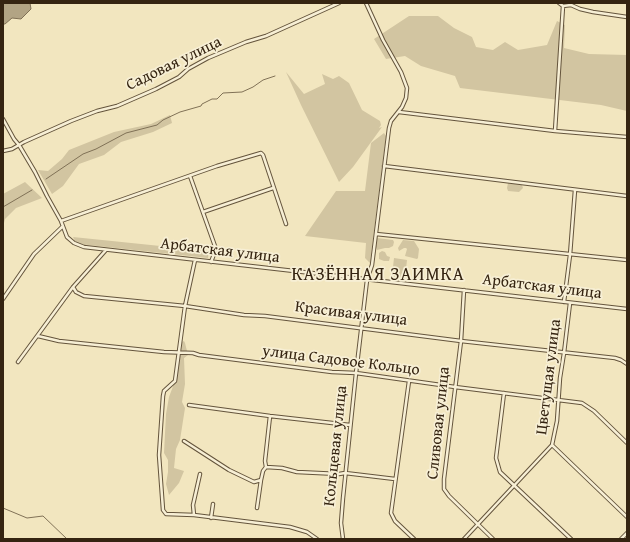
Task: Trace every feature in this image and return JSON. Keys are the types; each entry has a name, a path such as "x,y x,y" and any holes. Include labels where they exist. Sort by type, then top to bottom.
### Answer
{"street":[{"name":"Садовая улица","path":"3,151 12,149 71,121 97,111 117,106 156,89 180,77 188,69 208,58 246,42 266,36 339,3"},
{"name":"Кольцевая улица","path":"343,539 341,523 350,426 389,128 391,121 406,98 408,88 366,3"},
{"path":"559,3 563,6 571,5 586,11 627,17"},
{"path":"563,6 568,3"},
{"path":"555,131 563,6"},
{"path":"398,112 555,131 627,137"},
{"name":"Арбатская улица","path":"3,119 35,172 67,237 74,243 84,247 627,310"},
{"path":"60,221 217,166 256,154 263,154 286,224"},
{"path":"384,166 627,196"},
{"path":"190,176 216,249 211,262"},
{"path":"203,212 273,188"},
{"name":"Цветущая улица","path":"564,302 570,255 575,190"},
{"path":"3,299 34,254 62,227"},
{"path":"376,234 627,260"},
{"path":"18,362 73,287 106,250"},
{"path":"195,260 185,306 175,381 164,391 163,396 159,455 163,510 166,514 194,515 290,527 307,532 317,539"},
{"name":"Красивая улица","path":"73,287 76,292 84,296 185,306 244,315 265,316 461,341 615,358 627,364"},
{"name":"Сливовая улица","path":"464,290 461,341 444,489 449,496 493,539"},
{"name":"Цветущая улица","path":"464,539 552,445 557,421 560,378 570,303"},
{"name":"улица Садовое Кольцо","path":"38,336 59,341 164,352 179,352 310,369 356,373 504,394 558,399 582,403 594,411 627,443"},
{"path":"409,381 391,513 392,517 414,539"},
{"path":"504,394 496,458 500,472 571,539"},
{"path":"189,405 350,426"},
{"path":"258,508 261,480 266,467 265,461 270,416"},
{"path":"184,441 229,470 248,480 254,482 261,480"},
{"path":"552,445 627,517"},
{"path":"266,467 282,468 297,472 345,473 395,479"},
{"path":"194,515 193,505 200,474"},
{"path":"211,518 213,504"},
{"path":"621,539 627,533"}],"shaded area":[{"path":"3,3 30,3 31,9 21,19 12,18 3,24"},
{"path":"409,16 438,16 454,28 472,37 476,47 493,50 505,42 518,50 547,45 557,21 565,25 564,48 589,54 627,55 627,111 601,105 460,88 455,76 421,66 405,56 386,59 374,39"},
{"path":"286,72 304,94 325,84 322,74 333,79 339,76 349,83 362,110 380,121 381,125 379,128 382,127 353,167 339,182 301,105"},
{"path":"170,115 172,123 153,132 121,142 104,155 79,164 63,186 52,194 38,170 48,171 62,159 69,150 114,132 151,124"},
{"path":"384,133 386,136 370,263 365,258 366,243 305,236 336,191 365,191 371,143"},
{"path":"25,182 42,198 16,208 5,219 3,227 3,194"},
{"path":"508,183 522,185 523,188 519,192 508,191"},
{"path":"73,237 209,251 208,258 79,244"},
{"path":"377,238 393,240 393,246 377,250"},
{"path":"403,240 414,241 419,249 417,259 405,256 406,248 399,251 398,248"},
{"path":"382,251 390,257 389,261 379,259 379,253"},
{"path":"394,258 407,260 405,278 392,276"},
{"path":"184,341 188,355 184,358 185,384 182,402 185,408 180,440 176,449 174,468 184,471 179,483 169,495 166,484 168,460 164,453 166,414 169,397 175,381 179,357 181,355 182,342"}],"waterway":[{"path":"46,179 83,154 96,149 126,133 157,125 163,120 180,112 201,106 212,99 217,99 223,93 242,92 263,80 275,76"},
{"path":"3,207 32,190"},
{"path":"3,508 27,518 43,516 67,539"}],"district":[{"name":"КАЗЁННАЯ ЗАИМКА","path":"378,275"}]}
